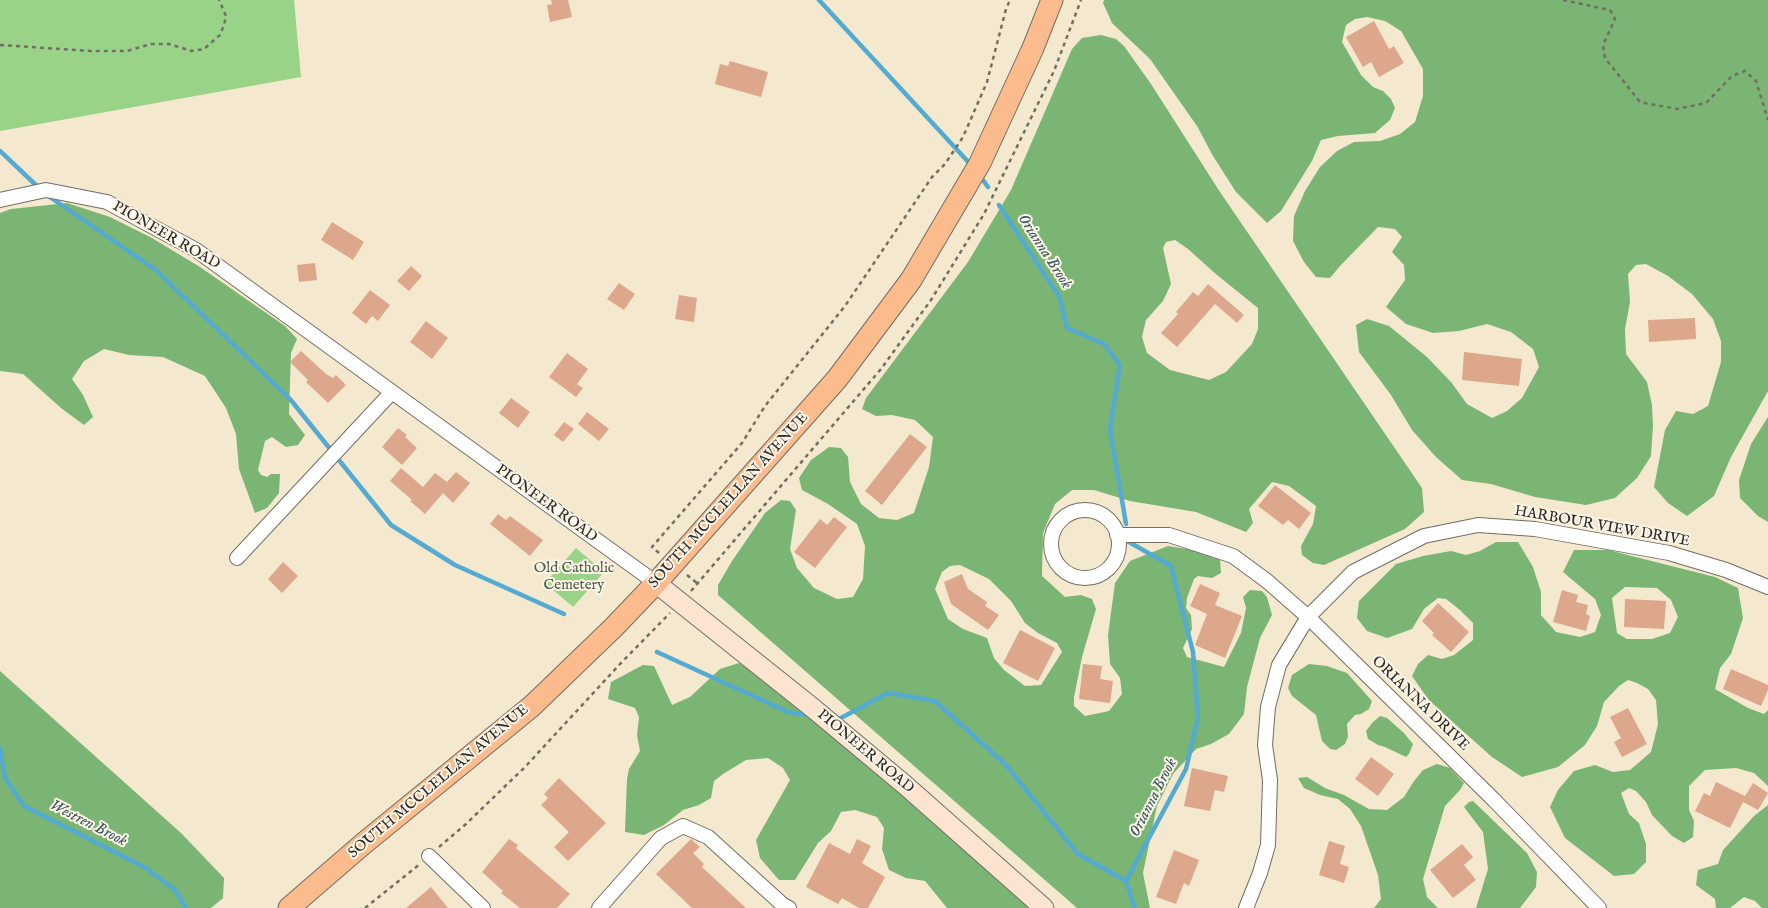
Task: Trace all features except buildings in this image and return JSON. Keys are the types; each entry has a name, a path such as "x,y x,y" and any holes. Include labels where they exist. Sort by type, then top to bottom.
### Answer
{"main road":[{"name":"SOUTH MCCLELLAN AVENUE","path":"289,908 363,844 532,706 614,627 656,583 836,379 911,280 980,163 1033,48 1052,0"}],"street":[{"name":"PIONEER ROAD","path":"0,200 46,190 107,202 196,250 656,583 830,721 905,784 1044,908"},
{"path":"237,558 392,392"},
{"path":"1085,510 1100,515 1113,525 1117,535 1118,547 1116,558 1105,571 1090,578 1078,578 1067,573 1058,566 1053,556 1052,534 1061,520 1075,512 1085,510"},
{"name":"HARBOUR VIEW DRIVE","path":"1246,908 1260,873 1268,845 1270,780 1265,745 1268,707 1279,665 1308,617 1353,572 1424,536 1478,525 1535,529 1669,553 1726,570 1768,587"},
{"name":"ORIANNA DRIVE","path":"1117,535 1169,535 1232,556 1267,581 1308,617 1494,800 1599,908"},
{"path":"599,908 661,838 683,826 708,837 783,905 789,908"},
{"path":"429,856 483,908"}],"path":[{"path":"0,45 100,51 127,50 151,44 169,44 192,51 204,49 220,35 224,25 226,16 220,0"},
{"path":"697,583 652,547 742,443 765,406 845,306 878,260 932,177 945,164 963,137 987,82 1010,0"},
{"path":"1563,0 1610,10 1615,19 1602,45 1605,58 1640,102 1678,108 1706,102 1732,76 1745,71 1756,81 1768,120"}],"green space":[{"path":"0,0 294,0 301,77 0,131"},
{"path":"1104,0 1768,0 1768,391 1731,457 1714,496 1687,516 1668,503 1654,487 1665,430 1676,411 1693,414 1708,406 1721,362 1721,341 1713,319 1692,294 1668,276 1646,264 1636,265 1628,274 1630,302 1625,329 1626,354 1647,382 1652,405 1651,456 1637,478 1615,498 1586,505 1535,497 1491,484 1462,480 1436,457 1412,430 1391,395 1359,352 1356,325 1367,319 1389,326 1427,357 1451,382 1467,404 1492,418 1507,411 1522,398 1539,367 1533,349 1511,332 1487,324 1459,331 1433,333 1406,324 1386,307 1405,280 1404,265 1392,252 1402,237 1395,229 1378,227 1330,278 1316,277 1304,262 1293,241 1294,216 1305,191 1320,167 1337,151 1354,142 1380,141 1400,134 1415,122 1423,96 1423,69 1401,31 1385,21 1367,17 1355,19 1346,25 1342,42 1361,75 1373,87 1383,91 1391,99 1395,108 1390,120 1375,133 1338,136 1321,140 1312,161 1281,211 1267,223 1236,192 1197,126 1150,59 1112,23 1103,3"},
{"path":"1101,35 1116,39 1124,46 1151,84 1220,192 1422,488 1424,512 1405,529 1324,565 1313,563 1302,555 1301,546 1313,524 1316,506 1289,486 1272,482 1249,509 1253,523 1246,532 1196,512 1130,501 1094,490 1072,490 1055,504 1043,533 1042,576 1065,597 1081,595 1092,599 1096,609 1082,657 1074,697 1074,706 1085,716 1109,711 1122,694 1120,678 1110,664 1108,635 1115,583 1130,561 1168,546 1193,550 1220,560 1221,573 1212,578 1198,576 1194,579 1187,598 1186,608 1191,615 1192,629 1183,648 1187,657 1224,667 1241,633 1246,608 1243,597 1250,590 1262,591 1267,597 1272,615 1260,638 1247,687 1244,714 1229,734 1211,744 1196,749 1173,774 1157,806 1143,873 1150,908 1077,908 718,595 718,585 732,561 765,513 781,500 790,501 796,510 790,549 797,568 814,588 837,599 853,597 863,579 865,546 857,524 828,504 802,490 799,478 811,460 829,447 841,448 848,457 850,482 861,504 879,518 897,520 914,513 929,467 933,437 915,420 892,415 876,416 862,409 866,398 968,262 1011,190 1072,49 1082,38","holes":["1175,240 1258,308 1258,329 1252,344 1226,372 1209,380 1170,370 1147,353 1142,337 1146,320 1163,301 1171,284 1163,248 1166,242","960,565 989,579 1011,601 1025,623 1038,633 1057,643 1062,652 1041,685 1025,686 1004,670 994,658 987,638 963,629 948,619 935,589 942,572 950,566"]},
{"path":"67,203 110,217 152,238 200,267 285,326 297,339 291,353 289,414 305,435 298,445 286,447 272,437 265,441 258,470 261,475 267,477 271,474 280,474 279,493 267,508 255,513 239,469 236,434 226,408 205,376 163,357 129,355 104,349 84,361 72,379 83,395 93,417 84,425 61,408 23,374 0,371 0,213 11,209"},
{"path":"1768,417 1768,522 1758,516 1740,498 1739,480 1751,444"},
{"path":"1496,542 1518,542 1533,567 1541,592 1541,615 1556,632 1580,637 1595,632 1601,615 1595,599 1563,572 1574,550 1608,550 1715,577 1738,588 1743,618 1731,654 1720,668 1715,689 1748,708 1764,714 1768,710 1768,786 1754,773 1736,768 1705,770 1689,786 1689,810 1694,821 1693,837 1684,843 1672,836 1652,815 1646,802 1636,791 1629,788 1621,793 1629,814 1639,823 1646,844 1646,862 1634,874 1614,876 1565,838 1550,807 1558,790 1574,771 1595,765 1613,772 1630,770 1651,752 1658,724 1656,700 1648,689 1628,680 1619,686 1604,702 1597,726 1585,745 1558,767 1522,777 1492,757 1456,725 1428,699 1412,676 1418,664 1428,655 1442,659 1454,655 1473,640 1473,623 1460,610 1446,599 1438,598 1424,609 1412,629 1387,638 1367,631 1357,618 1359,601 1396,564 1423,556 1451,551 1466,555 1480,551","holes":["1625,587 1657,588 1671,600 1678,617 1670,633 1652,639 1627,639 1617,633 1612,598"]},
{"name":"Old Catholic Cemetery","path":"576,548 604,572 573,607 545,583"},
{"path":"739,663 790,698 1034,908 947,908 925,881 906,878 889,870 882,849 884,828 877,817 855,810 841,812 831,831 818,843 795,880 779,880 760,858 756,840 790,780 783,768 768,758 746,760 723,774 714,781 711,798 699,805 683,810 664,825 644,835 625,832 627,779 629,769 640,751 637,735 639,717 635,708 608,699 611,682 643,665 654,666 672,705 690,697 720,669"},
{"path":"1309,664 1327,666 1347,673 1372,701 1369,709 1355,715 1347,724 1348,737 1345,744 1336,750 1330,749 1322,741 1316,715 1292,696 1288,688 1292,675"},
{"path":"0,671 181,833 224,878 223,898 211,908 0,908"},
{"path":"1380,716 1387,718 1413,744 1406,757 1368,739 1366,731"},
{"path":"1437,764 1450,768 1464,783 1445,806 1423,879 1427,897 1438,908 1374,908 1381,899 1378,875 1361,826 1350,809 1338,799 1320,795 1304,788 1298,778 1307,777 1325,788 1344,795 1369,809 1387,810 1404,797 1423,770"},
{"path":"1473,801 1527,853 1537,872 1536,887 1520,908 1476,908 1488,869 1483,832 1464,807"},
{"path":"1768,805 1768,908 1762,908 1755,901 1744,897 1730,908 1716,908 1715,899 1696,885 1698,870 1718,864 1723,850 1754,816"}],"waterway":[{"name":"Orianna Brook","path":"819,0 972,166"},
{"path":"0,151 39,188"},
{"name":"Orianna Brook","path":"980,176 988,187"},
{"path":"47,195 156,270 290,399 391,525 455,565 564,614"},
{"name":"Orianna Brook","path":"999,205 1060,298 1067,328 1104,344 1120,365 1110,429 1126,524"},
{"name":"Orianna Brook","path":"1129,542 1171,566 1193,652 1198,718 1186,769 1126,881 1135,908"},
{"path":"657,652 788,712 806,715"},
{"path":"837,720 888,693 935,701 1005,764 1078,854 1126,881"},
{"name":"Westren Brook","path":"0,748 5,778 24,806 146,868 175,890 186,908"}]}
